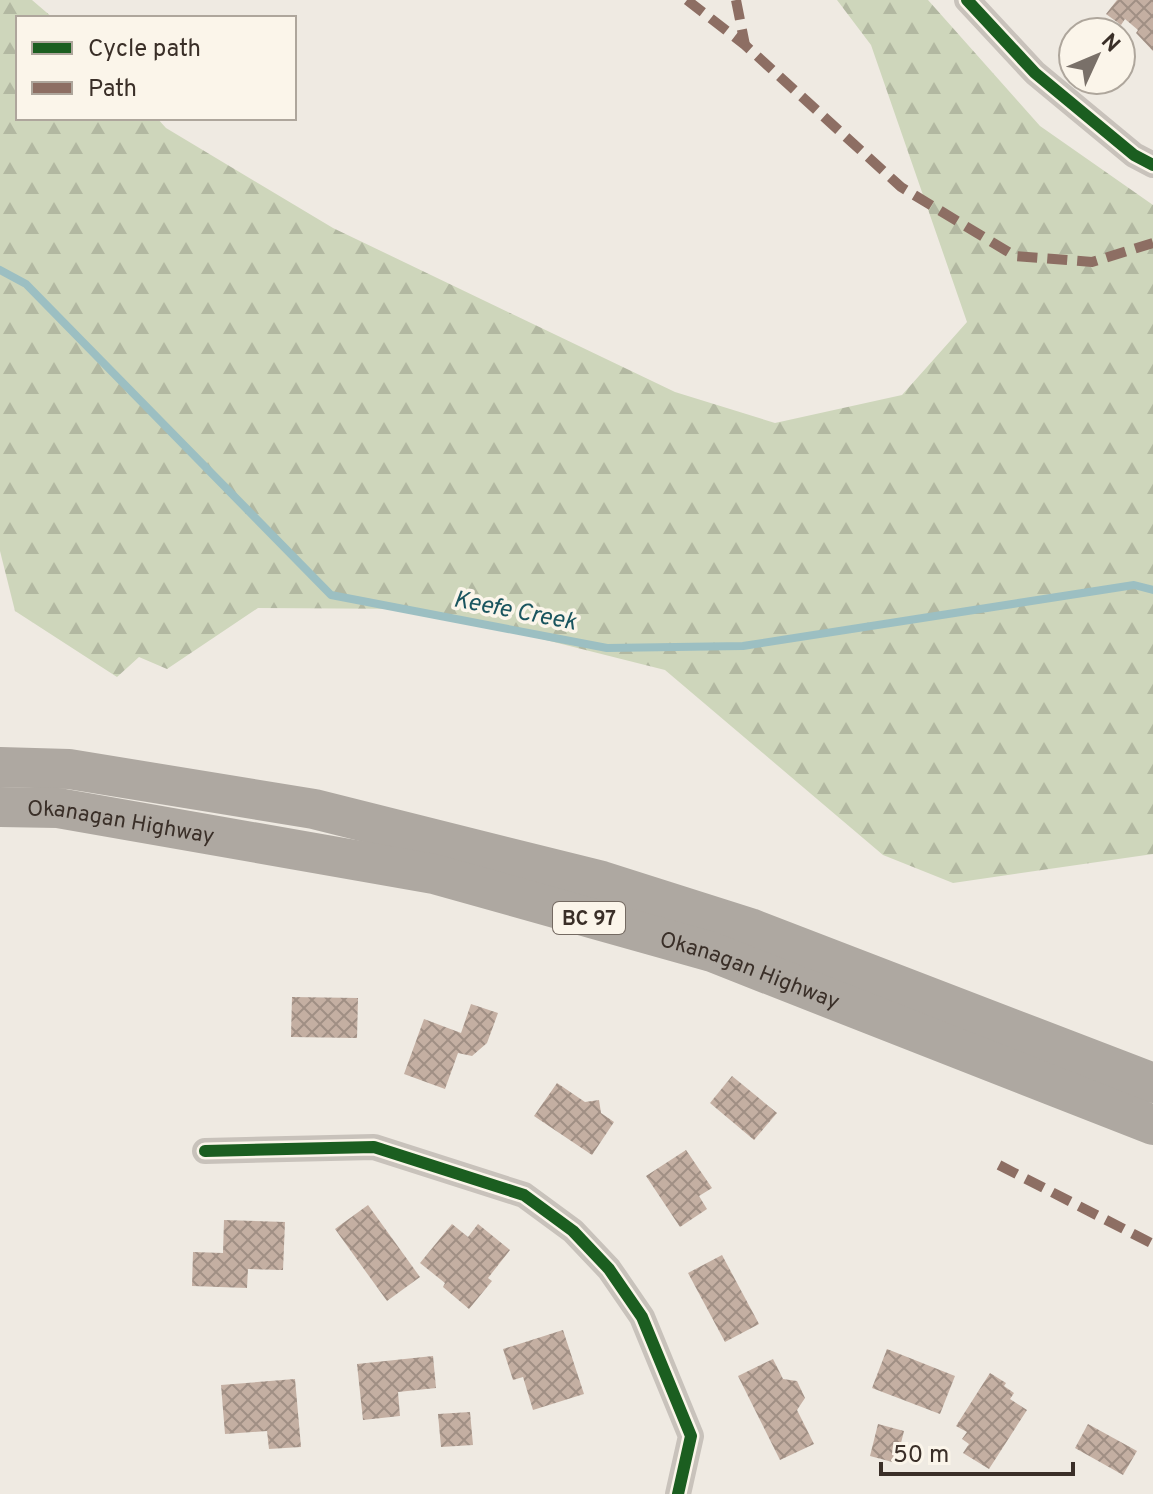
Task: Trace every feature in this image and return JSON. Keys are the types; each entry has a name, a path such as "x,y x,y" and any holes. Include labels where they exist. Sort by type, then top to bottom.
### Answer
{"highway":[{"name":"Okanagan Highway","path":"0,767 69,769 314,809 602,881 750,928 1153,1083"},
{"name":"Okanagan Highway","path":"0,807 58,808 449,878 712,952 1153,1125"}],"street":[{"path":"967,0 1035,73 1134,155 1153,165"},
{"path":"205,1151 374,1147 524,1195 573,1231 609,1269 642,1317 691,1436 678,1494"}],"green space":[{"path":"0,0 32,0 51,16 16,16 16,120 159,120 166,128 333,228 675,392 775,423 902,395 967,322 871,45 837,0 928,0 1040,126 1153,205 1153,854 953,883 883,855 665,670 422,609 258,608 167,669 139,657 117,677 15,611 0,551"}],"building":[{"path":"1117,0 1153,0 1153,51 1137,34 1137,16 1106,14"},
{"path":"292,997 358,998 357,1038 291,1037"},
{"path":"471,1004 498,1013 487,1043 472,1056 458,1053 445,1089 404,1074 424,1019 461,1033"},
{"path":"732,1076 777,1113 754,1140 710,1103"},
{"path":"557,1083 585,1102 599,1100 601,1113 614,1122 592,1155 534,1116"},
{"path":"686,1150 712,1188 699,1196 707,1209 680,1227 646,1176"},
{"path":"368,1205 420,1277 387,1301 335,1229"},
{"path":"224,1220 285,1222 283,1270 248,1269 247,1288 192,1286 193,1252 223,1253"},
{"path":"452,1224 468,1237 478,1224 510,1250 488,1278 492,1281 469,1309 443,1287 445,1283 420,1263"},
{"path":"722,1255 759,1324 725,1342 688,1273"},
{"path":"563,1330 584,1394 533,1410 523,1377 513,1380 503,1349"},
{"path":"887,1349 955,1376 940,1414 872,1388"},
{"path":"433,1356 436,1388 398,1392 400,1416 363,1420 357,1364"},
{"path":"773,1359 783,1379 797,1381 805,1398 797,1410 814,1444 780,1460 738,1376"},
{"path":"990,1373 1006,1383 1004,1386 1014,1393 1010,1399 1027,1410 989,1469 963,1453 969,1444 962,1439 967,1432 956,1426"},
{"path":"295,1379 301,1447 269,1449 267,1431 225,1434 221,1385"},
{"path":"470,1412 473,1445 441,1447 438,1414"},
{"path":"878,1424 904,1431 896,1463 870,1456"},
{"path":"1088,1424 1137,1451 1123,1475 1075,1448"}],"waterway":[{"name":"Keefe Creek","path":"0,270 26,284 331,595 607,648 743,646 1134,585 1153,590"}],"marked path":[{"path":"687,0 745,45 901,187 1015,256 1092,262 1153,243"},
{"path":"736,0 745,45"},
{"path":"999,1165 1153,1244"}],"cycle path":[{"path":"967,0 1035,73 1134,155 1153,165"},
{"path":"205,1151 374,1147 524,1195 573,1231 609,1269 642,1317 691,1436 678,1494"}]}
